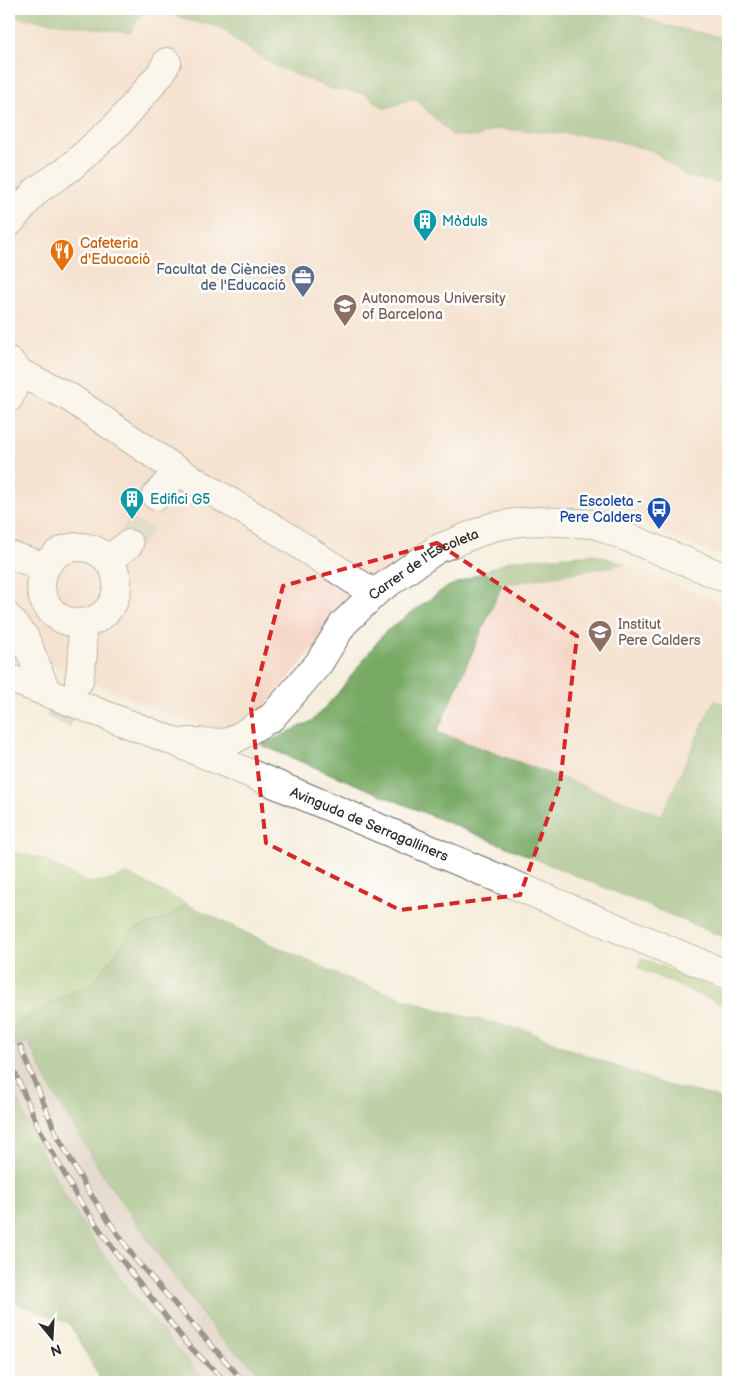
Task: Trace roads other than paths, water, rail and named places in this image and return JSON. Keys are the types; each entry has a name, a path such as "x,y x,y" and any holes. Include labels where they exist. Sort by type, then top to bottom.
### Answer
{"street":[{"path":"9,223 36,191 71,167 119,122 161,73 167,62"},
{"path":"9,398 15,367 69,397 178,471 277,530 367,589"},
{"path":"156,496 178,471"},
{"name":"Carrer de l'Escoleta","path":"173,741 228,742 272,717 319,663 342,624 378,591 437,549 492,528 520,522 541,521 596,524 728,579"},
{"path":"75,547 99,552 119,552 114,570 118,582 112,605 104,614 93,620 81,623 70,622 60,618 50,610 44,601 42,578 46,567 53,558 63,551 75,547"},
{"path":"9,555 46,567"},
{"path":"9,618 25,638 46,693"},
{"path":"79,681 83,654 81,623"},
{"name":"Avinguda de Serragalliners","path":"9,678 173,741 728,975"}],"tunnel":[{"path":"129,544 156,496"},
{"path":"60,719 79,681"}],"railway":[{"path":"20,1046 55,1131 85,1186 135,1259 244,1382"},
{"path":"9,1059 38,1126 77,1197 114,1250 187,1344 226,1382"}],"place":[{"name":"Mòduls","path":"425,242"},
{"name":"Cafeteria d'Educació","path":"62,272"},
{"name":"Facultat de Ciències de l'Educació","path":"303,298"},
{"name":"Autonomous University of Barcelona","path":"345,327"},
{"name":"Edifici G5","path":"132,520"},
{"name":"Escoleta - Pere Calders","path":"659,530"},
{"name":"Institut Pere Calders","path":"600,653"}]}
